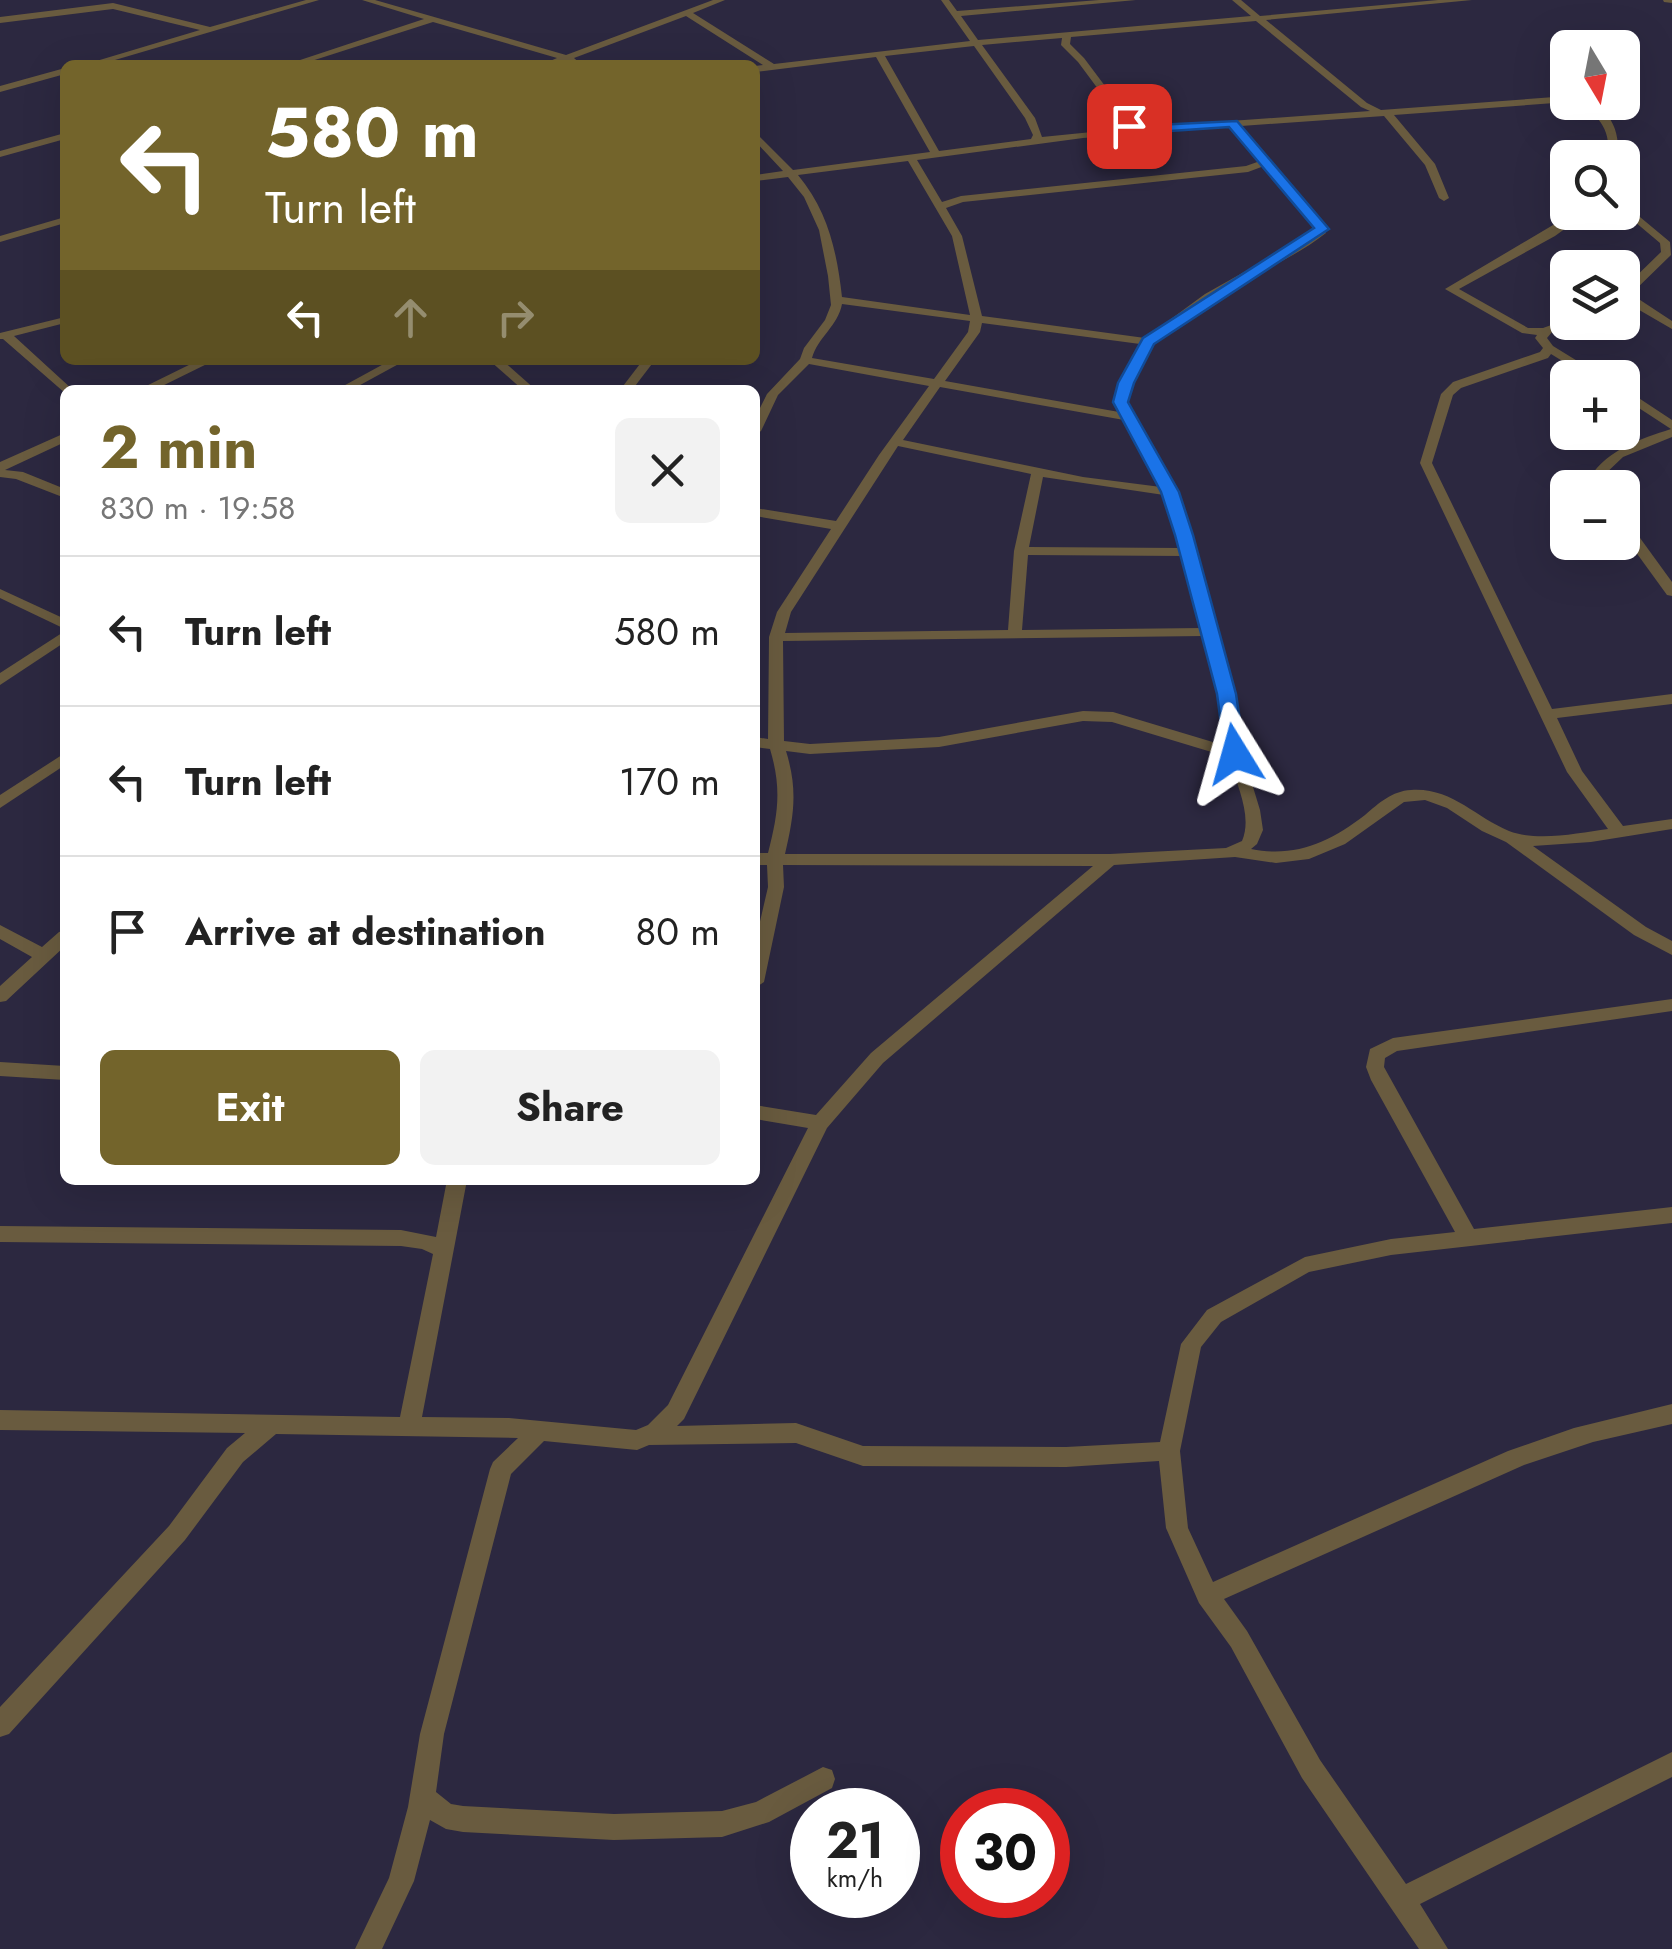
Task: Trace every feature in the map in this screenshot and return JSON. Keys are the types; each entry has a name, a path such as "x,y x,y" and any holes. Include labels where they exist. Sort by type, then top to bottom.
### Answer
{"street":[{"path":"106,60 315,0"},
{"path":"366,0 569,60"},
{"path":"574,60 721,0"},
{"path":"945,0 1030,118 1038,135 1036,139"},
{"path":"955,14 1132,0"},
{"path":"1236,0 1364,105 1385,112 1430,164 1444,198"},
{"path":"1293,0 1308,13"},
{"path":"760,67 976,42 1468,0"},
{"path":"0,20 113,6 210,30"},
{"path":"687,14 771,66"},
{"path":"306,60 434,19"},
{"path":"1067,34 1065,45 1115,102 1129,124 1126,130"},
{"path":"878,53 935,152"},
{"path":"0,88 60,72"},
{"path":"760,177 1126,130 1550,100"},
{"path":"1233,123 1318,224 1321,233 1276,257 1148,342 1120,402 1170,492 1210,632 1254,830 1248,844 1238,852"},
{"path":"0,154 60,137"},
{"path":"760,141 814,200 824,220 837,300 833,317 808,349 806,360 773,394 760,421"},
{"path":"760,959 787,809 784,770 776,744 776,638 784,612 934,384 968,342 977,318 958,236 910,156"},
{"path":"942,206 960,199 1248,169 1267,162"},
{"path":"0,239 60,221"},
{"path":"1640,221 1664,242 1668,253 1666,265 1640,284"},
{"path":"1546,332 1526,331 1451,290 1481,268 1554,230"},
{"path":"837,300 1148,342"},
{"path":"1640,306 1672,326"},
{"path":"3,336 60,321"},
{"path":"1550,330 1541,338 1569,360"},
{"path":"3,336 61,385"},
{"path":"1549,348 1544,356 1457,385 1447,394 1426,464 1576,772 1619,832"},
{"path":"806,360 1126,418"},
{"path":"155,385 198,365"},
{"path":"352,385 390,365"},
{"path":"501,365 524,385"},
{"path":"630,385 645,365"},
{"path":"1599,470 1614,458 1672,430 1640,406"},
{"path":"0,470 60,440"},
{"path":"896,442 1170,492"},
{"path":"0,470 60,492"},
{"path":"1015,633 1021,551 1038,470"},
{"path":"760,513 840,526"},
{"path":"1640,548 1672,592"},
{"path":"1021,551 1186,552"},
{"path":"0,593 60,623"},
{"path":"776,638 1210,632"},
{"path":"0,680 60,638"},
{"path":"1550,714 1672,699"},
{"path":"760,742 810,748 939,742 1083,716 1114,717 1235,754"},
{"path":"0,803 60,761"},
{"path":"649,1436 676,1412 820,1124 877,1058 1082,871 1110,860 1238,852 1284,859 1339,844 1392,800 1408,795 1456,804 1672,950"},
{"path":"1511,838 1547,840 1672,824"},
{"path":"760,859 1082,871"},
{"path":"0,931 42,955"},
{"path":"0,996 60,940"},
{"path":"1470,1240 1380,1080 1376,1054 1394,1045 1672,1006"},
{"path":"0,1070 60,1073"},
{"path":"760,1113 820,1124"},
{"path":"408,1428 434,1314 456,1185"},
{"path":"1435,1949 1311,1769 1238,1639 1207,1595 1177,1528 1168,1450 1192,1344 1214,1316 1304,1266 1391,1247 1672,1214"},
{"path":"0,1234 401,1238 425,1241 442,1249"},
{"path":"1207,1595 1279,1568 1520,1456 1590,1433 1672,1414"},
{"path":"0,1420 509,1428 600,1439 796,1434 813,1436 842,1454 863,1456 1066,1458 1168,1450"},
{"path":"0,1725 178,1533 235,1456 271,1425"},
{"path":"368,1949 401,1881 423,1798 432,1734 501,1468 539,1432"},
{"path":"1401,1900 1672,1764"},
{"path":"423,1798 446,1816 478,1820 614,1827 722,1824 760,1812 823,1779"}],"route":[{"path":"1129,126 1126,130 1233,123 1322,229 1184,315 1148,342 1120,402 1170,492 1226,694 1235,754"}]}
